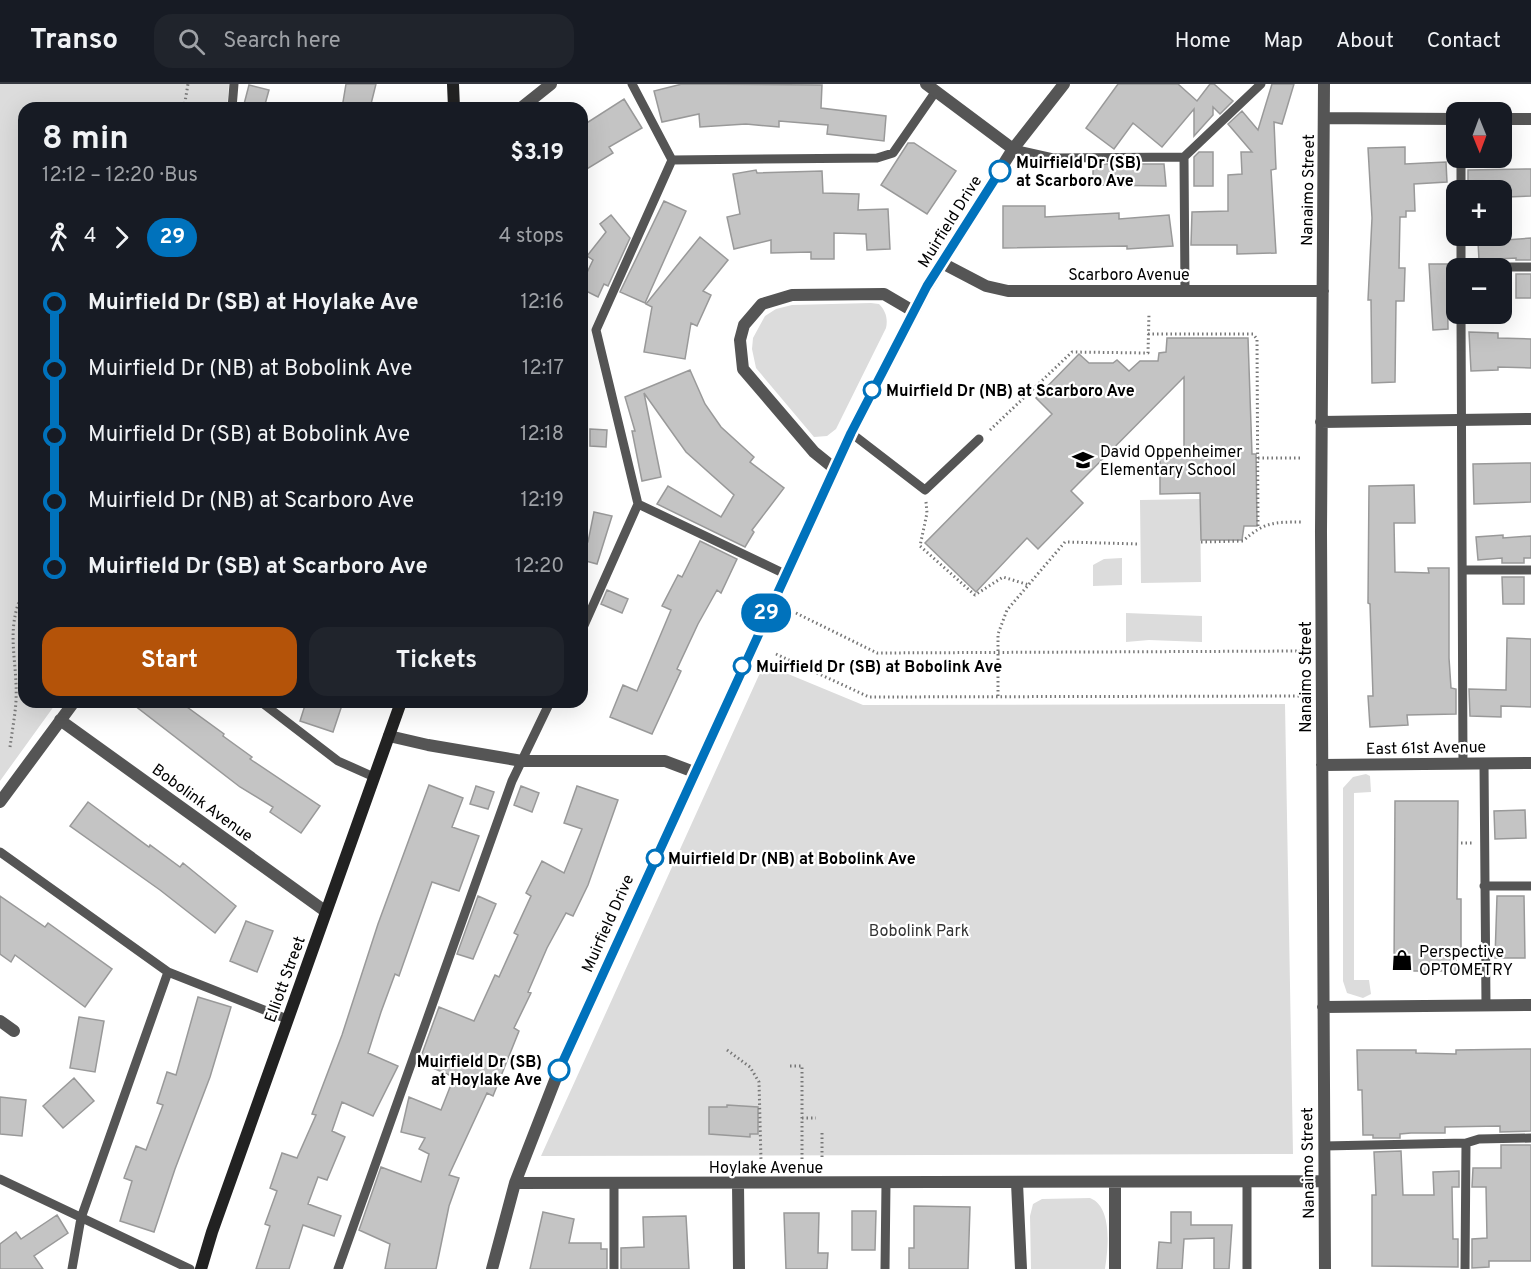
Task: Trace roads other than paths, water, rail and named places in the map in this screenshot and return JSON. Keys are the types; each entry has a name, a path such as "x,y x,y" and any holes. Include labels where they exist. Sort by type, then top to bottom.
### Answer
{"street":[{"path":"453,84 454,102"},
{"path":"528,102 551,84"},
{"name":"Muirfield Drive","path":"492,1269 514,1183 559,1070 784,574 851,433 913,311 942,263 1014,149 1064,84"},
{"name":"Nanaimo Street","path":"1324,84 1321,422 1324,1269"},
{"path":"931,87 1014,149"},
{"path":"1324,118 1446,119"},
{"path":"1512,119 1531,119"},
{"name":"Scarboro Avenue","path":"942,263 986,286 1008,291 1323,291"},
{"path":"835,469 818,456 743,369 740,340 744,325 762,304 792,295 884,294 913,311"},
{"path":"1321,422 1531,419"},
{"path":"0,800 69,708"},
{"name":"Elliott Street","path":"201,1269 287,1019 399,708"},
{"name":"Bobolink Avenue","path":"60,720 326,911"},
{"path":"389,736 522,761 665,761 694,772"},
{"name":"East 61st Avenue","path":"1322,765 1531,763"},
{"path":"1323,1007 1531,1005"},
{"path":"0,1021 14,1032"},
{"name":"Hoylake Avenue","path":"514,1183 1324,1181"},
{"path":"1017,1183 1021,1269"},
{"path":"1114,1269 1115,1183"},
{"path":"738,1184 739,1269"}],"lane":[{"path":"232,102 234,84"},
{"path":"632,84 672,160"},
{"path":"1014,149 1053,158 1184,157 1261,84"},
{"path":"672,160 877,158 893,153 931,87"},
{"path":"1184,157 1185,291"},
{"path":"588,616 638,504 596,330 672,160"},
{"path":"1512,267 1531,267"},
{"path":"1461,324 1463,763"},
{"path":"851,433 925,490 979,439"},
{"path":"638,504 784,574"},
{"path":"1463,570 1531,570"},
{"path":"270,708 338,761 374,777"},
{"path":"338,1269 508,792 547,708"},
{"path":"1484,763 1485,1005"},
{"path":"0,852 168,972 287,1019"},
{"path":"1484,886 1531,886"},
{"path":"72,1269 81,1218 168,972"},
{"path":"1324,1146 1466,1143 1479,1139 1531,1138"},
{"path":"1465,1269 1466,1143"},
{"path":"0,1179 190,1269"},
{"path":"1247,1182 1247,1269"},
{"path":"885,1269 886,1183"},
{"path":"614,1184 614,1269"}],"place":[{"name":"Muirfield Dr (SB) at Scarboro Ave","path":"1000,171"},
{"name":"Muirfield Dr (NB) at Scarboro Ave","path":"872,390"},
{"name":"David Oppenheimer Elementary School","path":"1083,460"},
{"name":"Muirfield Dr (SB) at Bobolink Ave","path":"742,666"},
{"name":"Muirfield Dr (NB) at Bobolink Ave","path":"655,858"},
{"name":"Perspective OPTOMETRY","path":"1402,960"},
{"name":"Muirfield Dr (SB) at Hoylake Ave","path":"559,1070"}],"park label":[{"name":"Bobolink Park","path":"919,930"}]}
